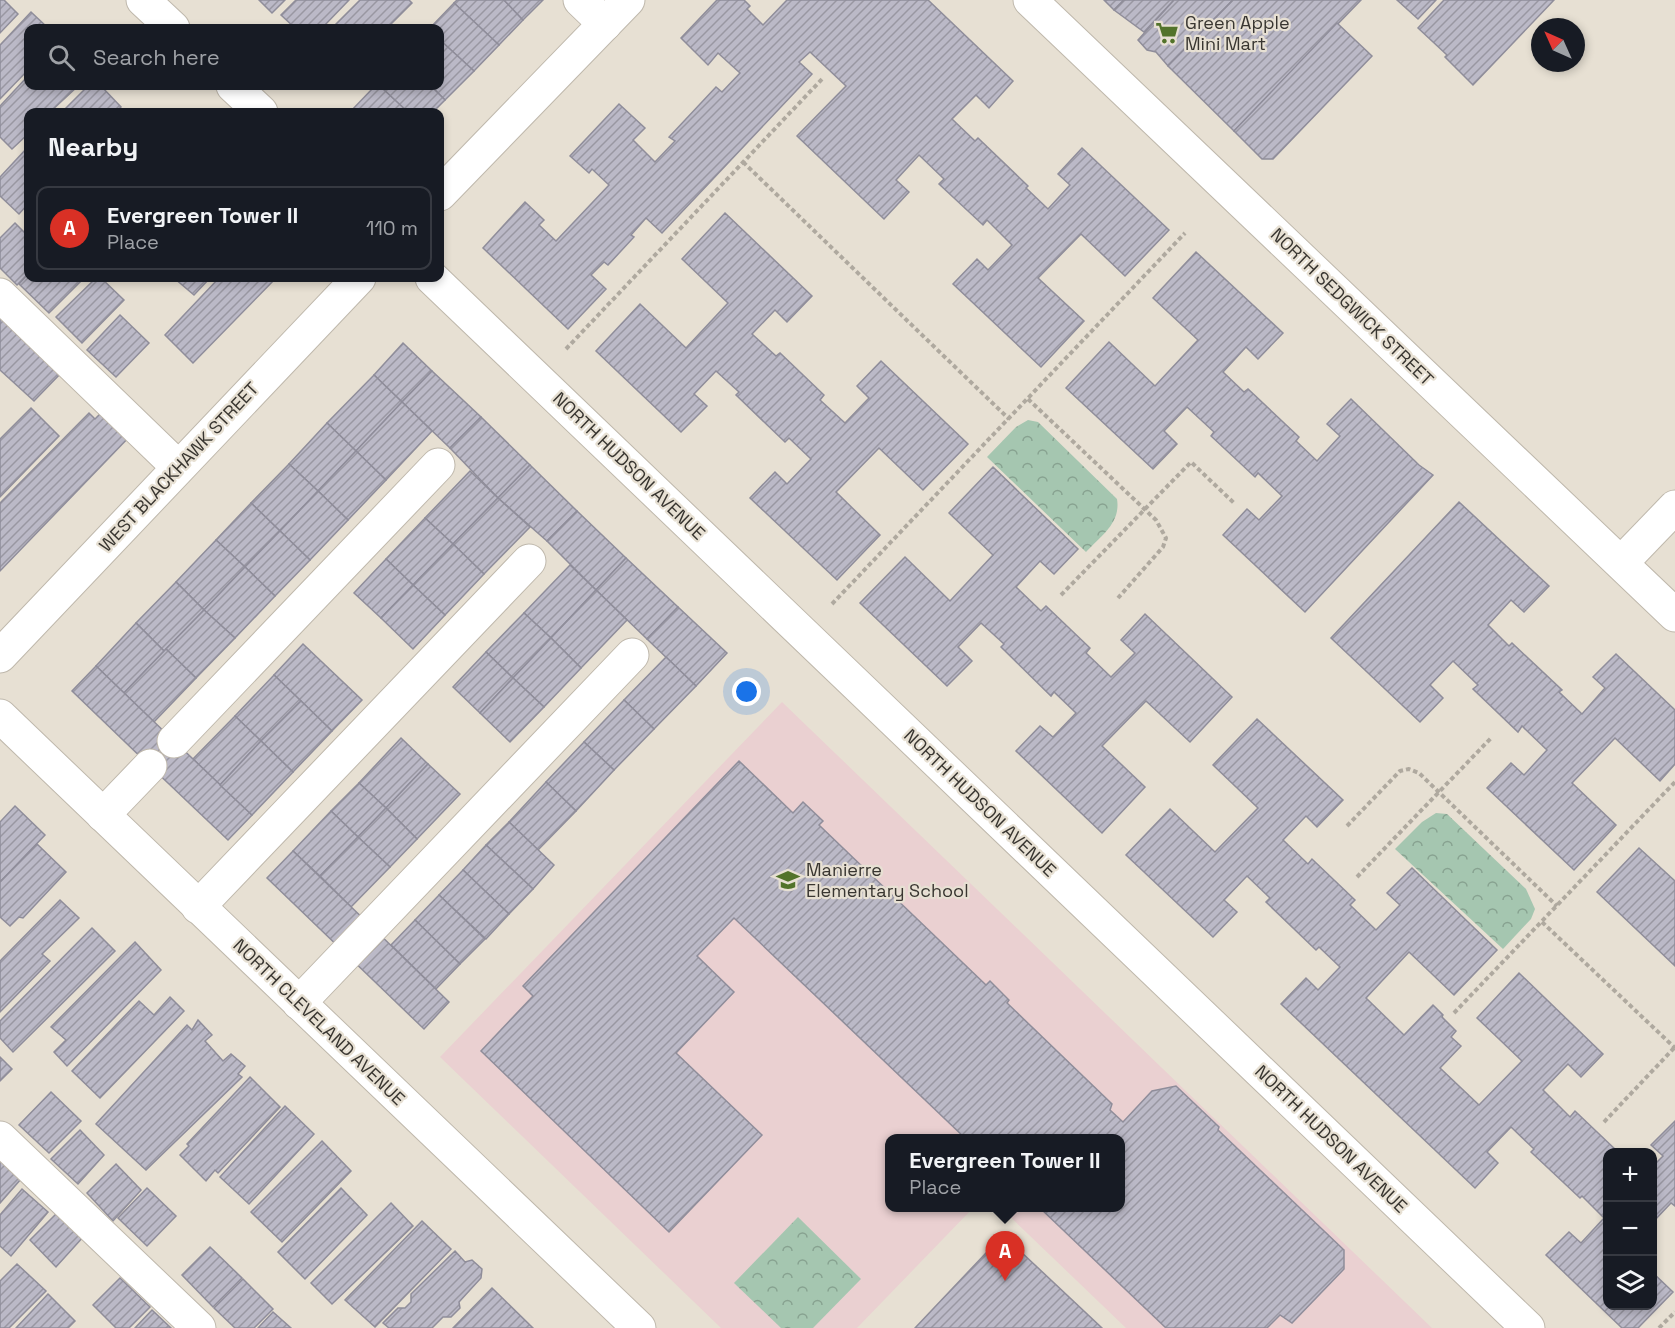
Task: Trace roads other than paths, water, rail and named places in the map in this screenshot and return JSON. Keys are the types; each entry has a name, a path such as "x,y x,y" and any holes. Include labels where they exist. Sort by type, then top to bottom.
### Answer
{"street":[{"path":"143,0 169,24"},
{"path":"580,0 605,24"},
{"path":"444,190 628,0"},
{"name":"NORTH SEDGWICK STREET","path":"1030,0 1675,615"},
{"path":"236,90 257,108"},
{"name":"WEST BLACKHAWK STREET","path":"0,656 355,282"},
{"name":"NORTH HUDSON AVENUE","path":"436,282 1528,1328"},
{"path":"0,296 178,467"},
{"path":"174,741 438,465"},
{"path":"1621,563 1675,507"},
{"path":"198,907 529,561"},
{"path":"299,1003 632,655"},
{"name":"NORTH CLEVELAND AVENUE","path":"0,717 639,1328"},
{"path":"103,815 150,766"},
{"path":"0,1138 199,1328"}],"place":[{"name":"Green Apple Mini Mart","path":"1167,33"},
{"name":"Manierre Elementary School","path":"788,880"},
{"name":"Evergreen Tower II","path":"1005,1281"}]}
